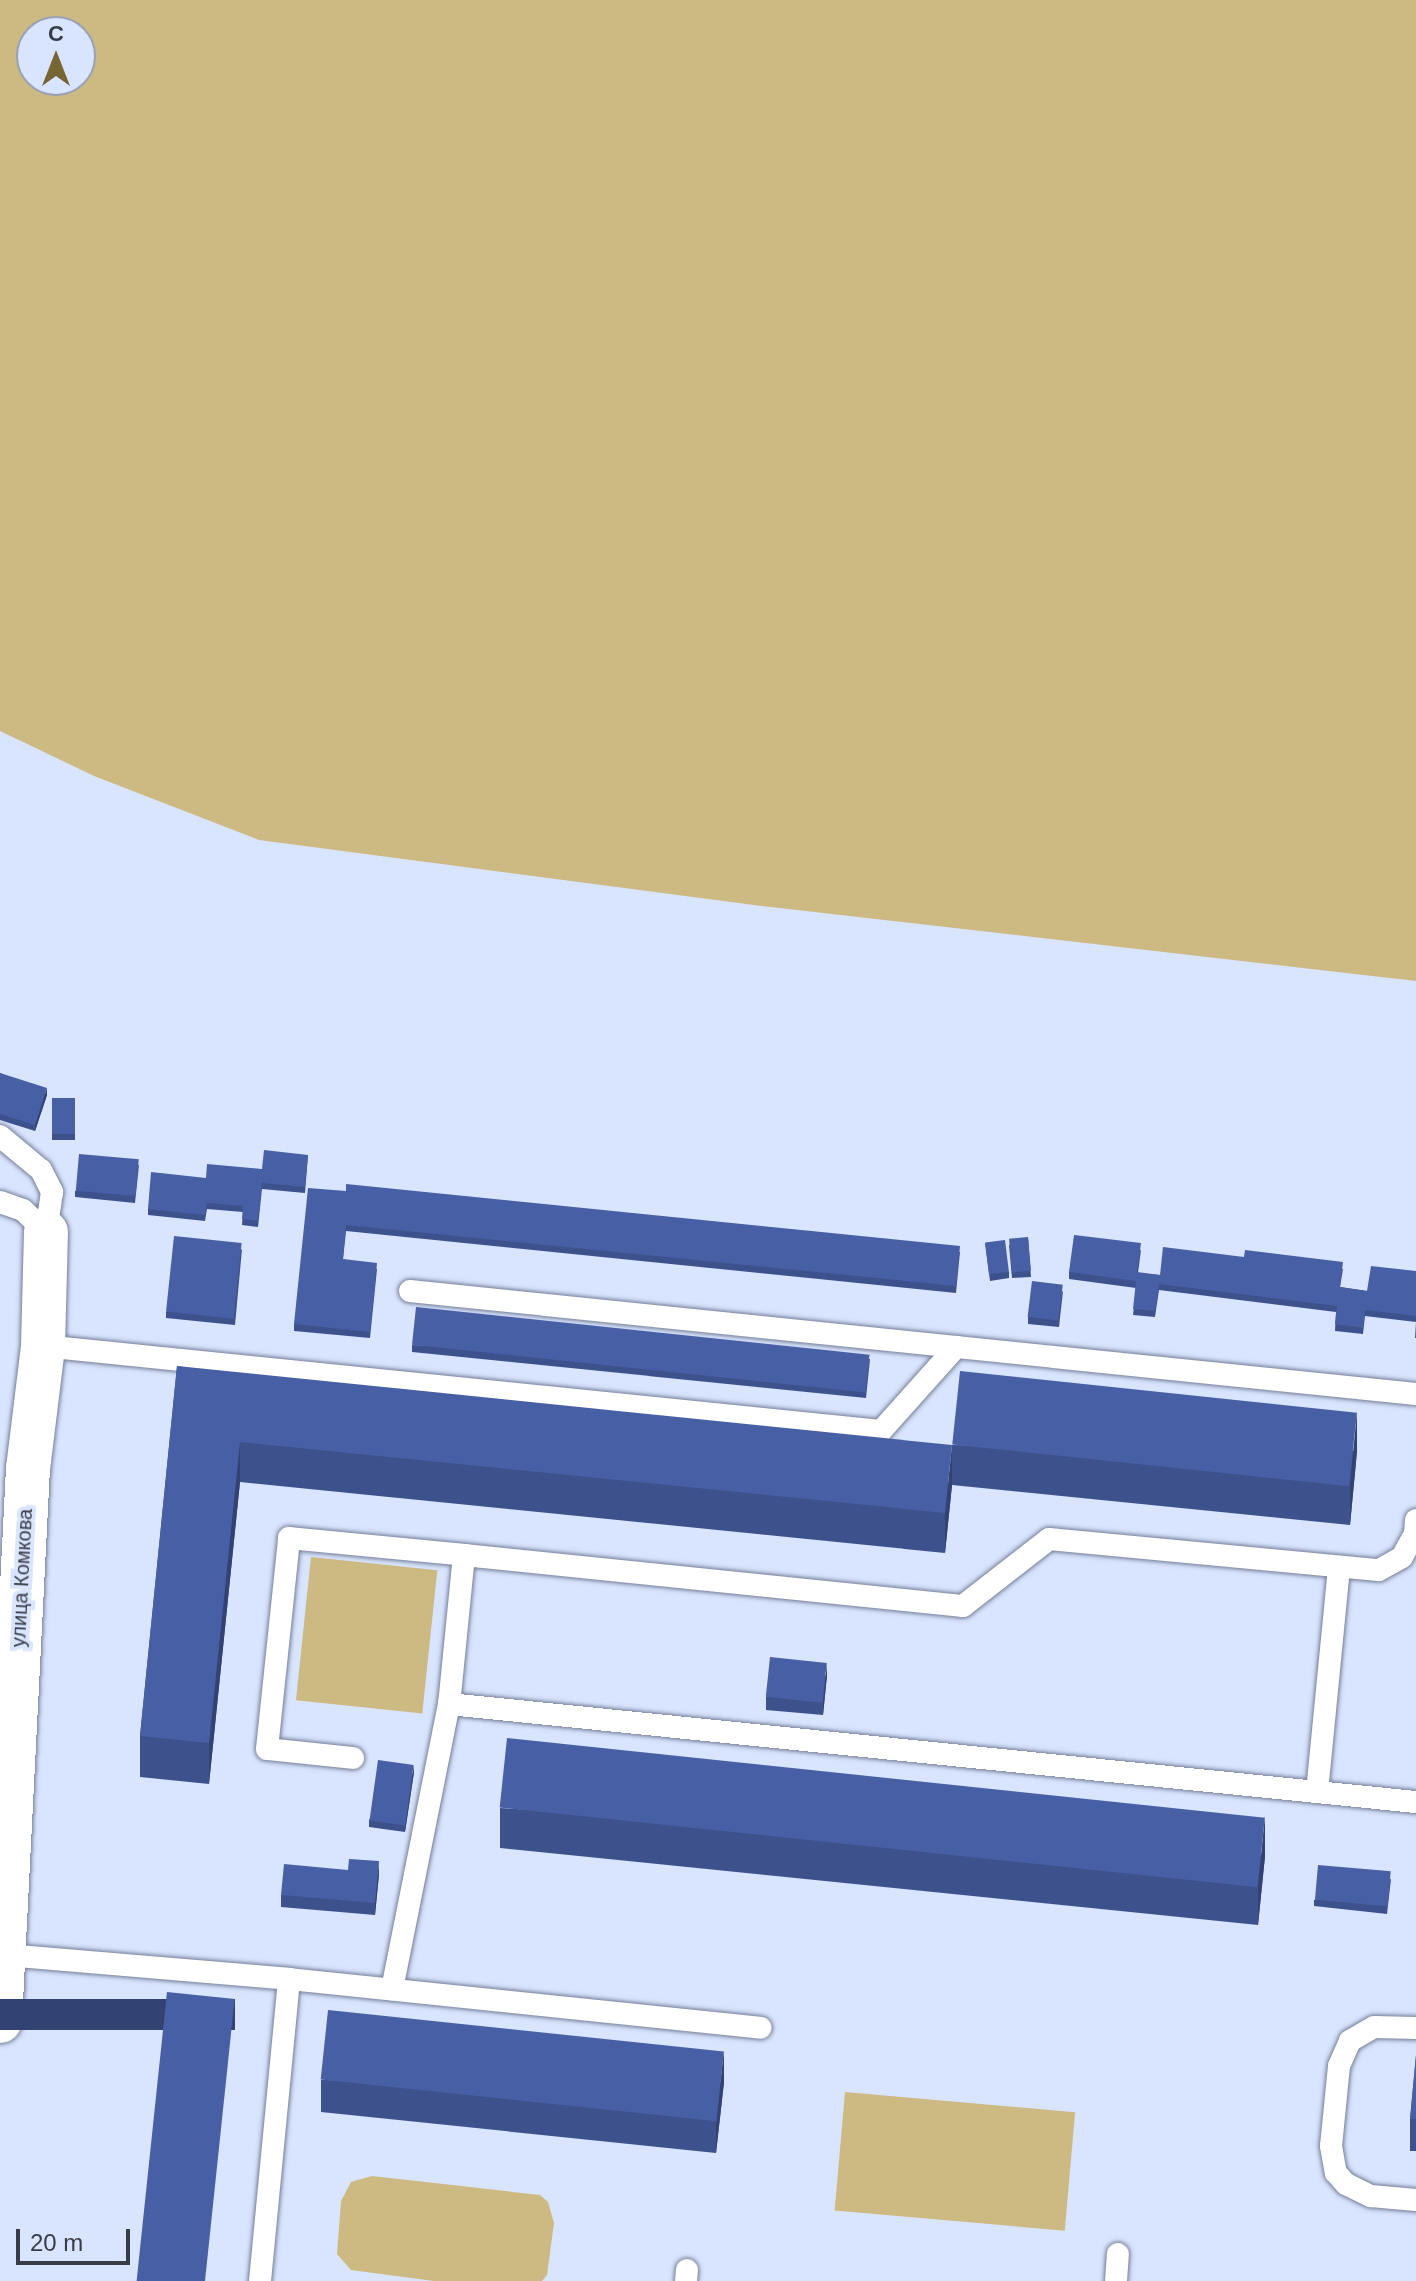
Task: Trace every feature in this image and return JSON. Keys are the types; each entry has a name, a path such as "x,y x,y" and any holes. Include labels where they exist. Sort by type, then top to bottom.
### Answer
{"street":[{"name":"улица Комкова","path":"2,1985 14,1468 43,1346 46,1232"}],"lane":[{"path":"0,1136 41,1170 52,1192 46,1232"},
{"path":"0,1202 23,1210 46,1232"},
{"path":"410,1291 1416,1394"},
{"path":"43,1346 881,1431 956,1347"},
{"path":"353,1758 267,1749 289,1538 963,1606 1049,1539 1339,1569 1379,1570 1402,1557 1415,1534 1416,1520"},
{"path":"392,1989 449,1704 464,1555"},
{"path":"1317,1792 1339,1569"},
{"path":"449,1704 1416,1802"},
{"path":"260,2281 289,1979"},
{"path":"2,1985 289,1979 760,2028"},
{"path":"1416,2028 1374,2027 1350,2041 1339,2066 1331,2146 1336,2173 1346,2184 1371,2196 1416,2200"},
{"path":"1116,2281 1118,2254"}],"shaded area":[{"path":"0,0 1416,0 1416,981 754,905 259,840 94,776 0,731"},
{"path":"311,1557 437,1570 422,1713 296,1700"},
{"path":"845,2092 1075,2112 1065,2231 835,2211"},
{"path":"372,2176 540,2195 548,2202 554,2223 547,2275 542,2281 434,2281 351,2270 337,2254 341,2201 351,2182"}],"building":[{"path":"0,1073 47,1088 35,1125 0,1114"},
{"path":"52,1098 75,1098 75,1134 52,1134"},
{"path":"264,1150 308,1155 305,1187 262,1183 258,1221 242,1219 243,1206 207,1203 205,1215 148,1209 151,1172 206,1178 207,1164 262,1169"},
{"path":"79,1154 139,1159 136,1196 76,1191"},
{"path":"346,1184 960,1246 956,1286 346,1225 343,1259 377,1263 370,1332 294,1324 308,1188 346,1191"},
{"path":"1074,1235 1141,1243 1137,1272 1160,1275 1163,1247 1244,1257 1245,1250 1343,1262 1340,1287 1367,1291 1371,1266 1416,1271 1416,1316 1365,1310 1363,1328 1335,1324 1337,1306 1159,1284 1155,1311 1133,1309 1136,1281 1069,1272"},
{"path":"174,1236 242,1243 234,1319 166,1312"},
{"path":"1028,1237 1031,1271 1012,1273 1009,1239"},
{"path":"1005,1240 1009,1272 989,1274 985,1242"},
{"path":"1032,1281 1063,1285 1058,1321 1028,1317"},
{"path":"416,1307 870,1355 866,1392 412,1345"},
{"path":"177,1366 952,1445 945,1513 240,1442 209,1743 140,1736"},
{"path":"960,1371 1357,1413 1349,1486 952,1445"},
{"path":"770,1657 827,1663 823,1703 766,1697"},
{"path":"507,1738 1265,1818 1258,1887 500,1808"},
{"path":"378,1760 414,1765 405,1825 370,1820"},
{"path":"349,1859 379,1861 375,1903 281,1895 284,1864 348,1870"},
{"path":"1318,1865 1391,1871 1388,1906 1315,1900"},
{"path":"167,1992 235,1999 205,2281 137,2281"},
{"path":"328,2010 724,2052 717,2121 321,2080"},
{"path":"1416,2055 1416,2119 1410,2119"}]}
